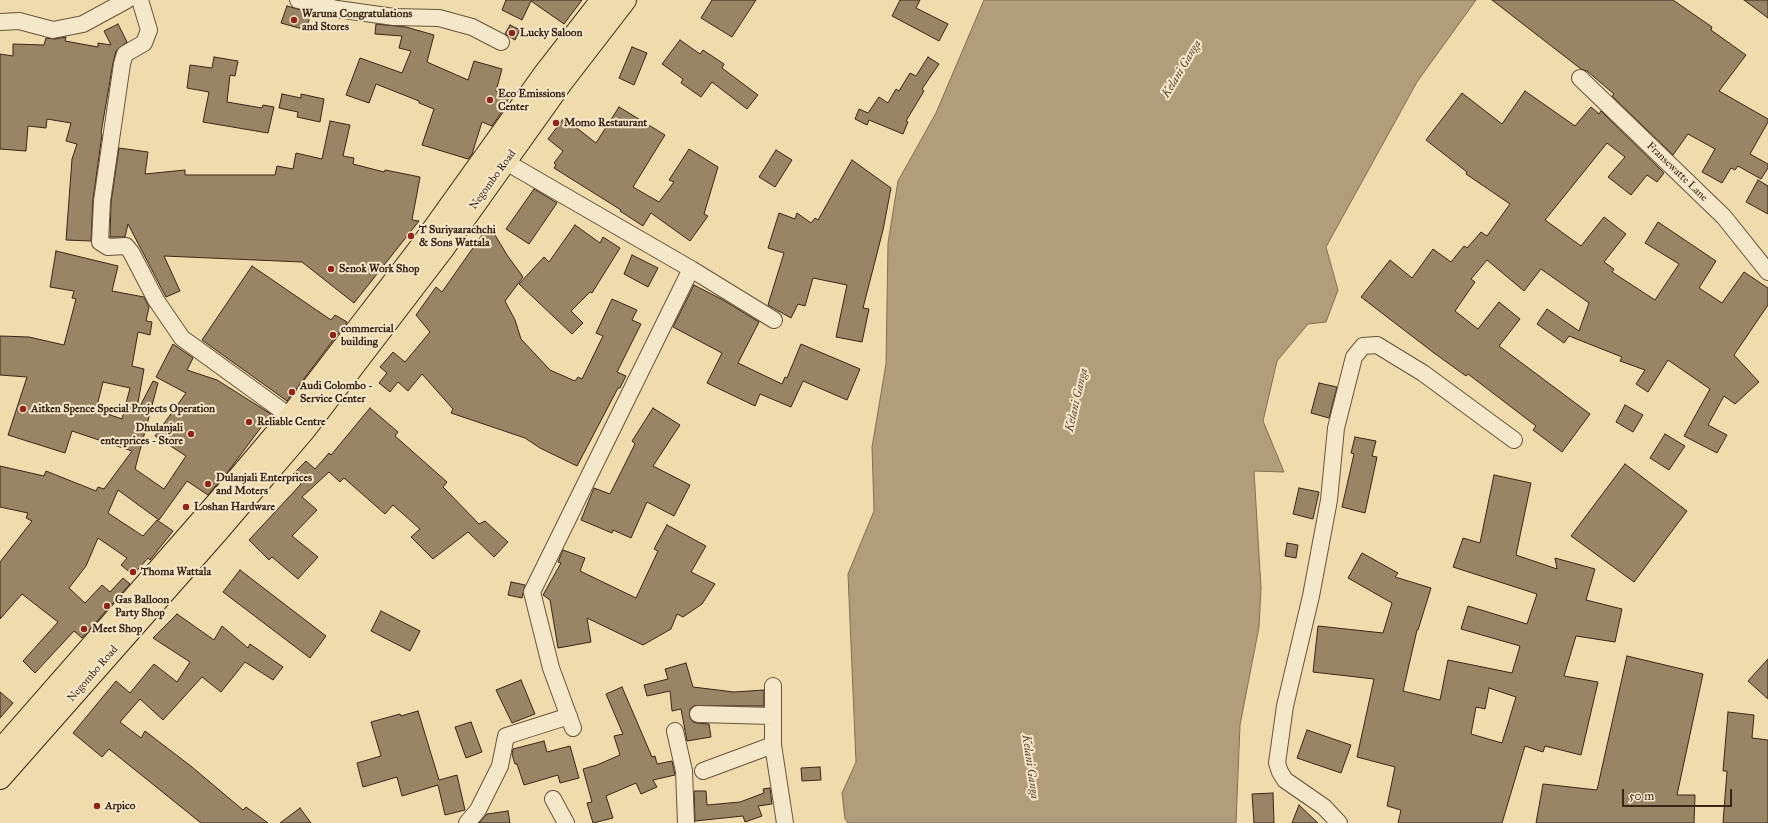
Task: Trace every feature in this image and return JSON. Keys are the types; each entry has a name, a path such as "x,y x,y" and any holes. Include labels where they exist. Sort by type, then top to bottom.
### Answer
{"highway":[{"name":"Negombo Road","path":"0,778 212,538 298,422 546,72 602,0"},
{"name":"Negombo Road","path":"0,751 225,494 298,422 442,250 561,83 625,0"}],"street":[{"path":"0,22 19,21 53,30 83,24 127,0"},
{"path":"140,0 149,30 144,42 125,54 122,64 102,201 100,242 108,247 126,246 131,252 156,300 182,338 298,422"},
{"path":"298,0 337,9 394,17 439,18 472,28 501,42"},
{"name":"Fransewatte Lane","path":"1580,78 1724,217 1768,272"},
{"path":"506,162 691,268 774,320"},
{"path":"467,823 478,810 500,766 506,736 571,722 551,668 532,592 691,268"},
{"path":"1339,823 1324,807 1285,780 1277,763 1285,706 1311,596 1329,500 1336,428 1354,357 1363,346 1377,345 1423,373 1514,440"},
{"path":"773,686 773,745 785,823"},
{"path":"698,714 773,716"},
{"path":"675,731 684,771 686,823"},
{"path":"703,770 773,745"},
{"path":"553,799 566,823"}],"water":[{"name":"Kelani Ganga","path":"984,0 1476,0 1417,82 1326,247 1338,290 1326,322 1308,324 1277,361 1263,421 1284,472 1254,471 1261,588 1259,627 1240,725 1236,823 848,823 845,819 842,793 856,762 848,574 874,511 872,447 886,364 888,243 898,181 936,113"}],"building":[{"path":"506,0 582,0 564,24 531,1 522,20 502,10"},
{"path":"712,0 756,0 732,37 701,18"},
{"path":"900,0 920,0 916,8 948,24 939,41 892,16"},
{"path":"1492,0 1673,0 1712,27 1711,30 1746,55 1719,91 1768,119 1768,122 1750,154 1768,164 1768,168 1761,179 1738,166 1735,170 1731,168 1722,183 1702,172 1715,149 1688,134 1673,155 1612,96 1614,94 1587,71 1581,69"},
{"path":"1744,0 1768,0 1768,18"},
{"path":"287,6 311,13 306,30 281,23"},
{"path":"118,24 127,42 116,51 113,63 101,133 93,200 91,241 66,240 72,159 77,144 66,141 71,123 47,119 46,128 28,126 26,151 0,149 0,54 13,56 13,44 44,45 46,38 55,39 66,37 65,41 98,47 98,43 111,45 104,31"},
{"path":"376,24 406,27 434,35 427,62 468,80 474,61 502,69 496,91 509,96 505,107 492,126 482,122 472,154 468,159 422,145 434,109 419,103 419,101 376,84 369,103 346,95 360,58 402,73 411,51 399,48 402,36 375,34"},
{"name":"Lucky Saloon","path":"510,25 520,30 515,40 505,34"},
{"path":"680,40 700,54 703,50 724,64 722,68 758,95 747,109 712,82 701,97 681,83 683,79 662,64"},
{"path":"632,47 647,53 634,85 619,78"},
{"path":"214,57 238,61 235,76 230,75 227,102 262,108 263,105 274,107 268,133 203,122 209,92 187,88 190,65 212,68"},
{"path":"928,57 939,64 922,89 924,91 906,121 908,122 903,134 869,120 867,125 855,119 859,109 868,113 879,97 888,103 896,89 899,91 910,73 916,76"},
{"path":"1525,91 1575,126 1591,107 1599,114 1601,111 1664,173 1657,182 1647,175 1631,195 1608,177 1625,157 1607,143 1545,220 1581,246 1604,217 1626,234 1604,262 1614,269 1612,272 1655,300 1679,264 1645,243 1658,222 1716,261 1699,288 1722,303 1744,272 1768,288 1768,305 1734,355 1759,382 1735,404 1724,396 1708,425 1727,435 1717,453 1684,436 1710,389 1668,360 1648,392 1636,384 1645,370 1620,361 1622,357 1569,336 1564,343 1537,324 1547,309 1579,331 1589,303 1541,269 1524,291 1487,260 1471,279 1475,282 1455,311 1478,329 1499,302 1520,319 1499,346 1590,414 1562,452 1533,430 1536,426 1468,374 1466,376 1434,353 1361,297 1390,260 1412,278 1433,249 1451,262 1464,246 1467,248 1481,232 1487,236 1510,204 1466,174 1467,172 1426,140 1462,93 1502,124"},
{"path":"282,94 301,98 301,94 324,99 320,122 297,117 298,112 279,108"},
{"path":"619,107 665,135 633,187 659,202 674,182 669,180 689,149 718,167 704,214 708,216 690,241 651,213 643,226 620,211 621,210 554,168 556,165 554,163 563,151 548,139 564,118 596,143"},
{"path":"330,121 350,125 343,156 354,158 353,164 384,172 385,170 420,177 412,220 419,221 354,303 302,262 164,256 180,291 166,297 128,224 125,237 110,237 111,202 119,148 148,152 145,174 185,170 185,175 275,175 277,166 293,169 296,153 322,159"},
{"path":"776,150 792,160 775,187 759,177"},
{"path":"852,160 891,188 883,230 863,308 869,309 862,342 836,337 847,285 813,278 805,306 798,304 791,318 768,305 784,253 768,248 779,213 795,219 797,213 811,223 815,218 818,220"},
{"path":"1758,180 1768,186 1768,214 1746,202"},
{"path":"534,189 557,203 529,244 506,229"},
{"path":"489,225 507,255 523,277 505,301 515,320 521,339 550,370 575,381 578,377 582,379 603,336 596,333 612,299 637,310 632,320 641,324 617,372 626,376 620,388 618,388 577,466 540,448 525,438 451,413 453,409 422,374 408,391 398,382 390,392 379,383 387,373 380,367 393,352 405,362 430,332 416,315 436,287 442,292"},
{"path":"575,225 600,243 603,237 620,248 592,293 590,292 571,311 583,323 572,334 519,284 544,257 549,262"},
{"path":"56,251 118,266 112,291 144,297 149,307 146,321 152,322 150,335 138,332 132,366 144,369 136,414 153,381 158,383 135,469 164,489 186,456 155,436 186,393 156,377 173,344 193,358 187,370 217,380 271,414 227,473 208,495 187,481 159,520 118,490 108,513 143,536 157,520 173,531 150,560 148,558 133,575 121,565 127,558 98,538 86,566 69,588 85,603 102,585 110,592 123,578 130,584 82,638 74,631 35,673 23,661 58,622 22,594 0,619 0,562 32,521 26,518 28,513 0,507 0,466 44,476 46,471 96,491 98,487 104,489 132,451 72,431 65,453 8,435 27,377 0,375 0,336 29,337 64,345 76,299 72,298 74,291 50,287","holes":["103,382 130,388 122,419 96,410"]},
{"path":"632,255 658,268 648,287 624,274"},
{"path":"252,266 331,320 335,315 347,322 287,401 202,340"},
{"path":"694,285 723,300 759,322 738,363 782,384 785,377 787,378 801,344 860,369 847,400 803,381 791,407 760,394 755,406 707,383 722,353 673,327"},
{"path":"1319,383 1337,387 1329,418 1311,413"},
{"path":"1625,405 1643,415 1633,432 1616,422"},
{"path":"370,408 398,432 395,436 447,482 443,487 479,524 485,521 508,542 494,557 468,532 433,559 411,537 420,529 393,505 385,514 344,478 340,482 329,472 302,497 317,510 292,536 318,557 298,579 272,557 269,560 249,540 301,484 292,475 306,461 315,469 329,453 331,455"},
{"path":"653,408 680,425 653,466 690,485 674,516 647,502 631,538 613,530 612,533 581,520 594,488 610,494 635,444 632,441"},
{"path":"1665,434 1685,446 1669,470 1650,458"},
{"path":"1355,437 1376,441 1372,456 1377,457 1365,513 1342,507 1354,454 1351,453"},
{"path":"1625,464 1687,511 1634,582 1571,536"},
{"path":"1494,475 1531,483 1516,555 1557,569 1555,558 1595,569 1586,600 1622,609 1615,642 1576,636 1564,676 1598,682 1581,755 1545,746 1543,752 1525,746 1502,823 1398,823 1401,810 1387,806 1395,767 1357,757 1374,679 1313,672 1318,626 1383,633 1392,603 1348,578 1362,553 1398,573 1395,577 1431,588 1417,630 1403,691 1440,700 1448,660 1512,673 1520,646 1461,629 1468,606 1527,624 1537,594 1453,567 1463,538 1480,543","holes":["1489,688 1516,697 1502,743 1471,734 1476,707 1485,709"]},
{"path":"1299,488 1319,492 1313,519 1293,514"},
{"path":"667,525 706,546 691,572 715,584 702,604 683,617 677,614 671,629 643,645 587,618 591,642 558,648 550,600 543,595 561,563 558,562 563,550 585,558 580,571 636,598 658,551 654,549"},
{"path":"1287,543 1298,545 1296,558 1285,556"},
{"path":"240,570 326,636 310,658 223,592"},
{"path":"511,582 525,585 522,598 508,595"},
{"path":"381,611 420,631 410,651 371,631"},
{"path":"177,614 214,640 222,626 248,648 250,644 283,667 273,680 245,662 221,692 202,677 163,720 140,699 120,722 141,738 145,731 192,767 243,810 246,807 268,823 201,823 109,749 102,757 73,733 116,681 130,693 154,664 177,682 190,662 153,638"},
{"path":"1627,656 1703,674 1677,795 1695,795 1694,823 1536,823 1543,784 1597,790"},
{"path":"1768,659 1768,699 1748,681"},
{"path":"686,663 693,687 734,692 764,690 764,706 694,706 690,709 690,718 693,722 709,724 711,737 687,741 681,709 672,711 670,691 647,696 644,685 668,679 665,669"},
{"path":"521,680 535,714 512,723 496,690"},
{"path":"622,687 652,757 655,756 657,764 672,761 675,775 653,780 657,787 641,794 636,783 606,796 613,818 593,823 587,803 592,802 583,769 597,765 620,755 614,736 623,734 606,694"},
{"path":"0,692 13,703 0,718"},
{"path":"418,711 439,780 457,775 465,810 445,815 438,785 402,796 397,777 363,787 357,763 381,756 371,722"},
{"path":"1728,712 1754,715 1752,738 1768,740 1768,823 1723,823 1727,771 1723,771"},
{"path":"471,722 482,752 466,758 455,727"},
{"path":"1307,730 1351,745 1341,773 1297,758"},
{"path":"544,741 547,752 570,746 579,778 560,783 558,775 524,785 517,764 515,764 512,754 513,749"},
{"path":"820,767 821,780 802,781 801,768"},
{"path":"770,788 772,804 758,806 762,816 745,822 743,816 695,821 694,791 706,791 707,805 740,802 764,793 763,789"},
{"path":"1273,793 1274,823 1254,823 1252,794"},
{"path":"1299,805 1318,823 1292,823"},
{"path":"300,808 311,823 280,823"},
{"path":"508,811 510,823 479,823 487,814"}],"place":[{"name":"Waruna Congratulations and Stores","path":"294,20"},
{"name":"Lucky Saloon","path":"512,33"},
{"name":"Eco Emissions Center","path":"490,100"},
{"name":"Momo Restaurant","path":"556,123"},
{"name":"T Suriyaarachchi & Sons Wattala","path":"411,236"},
{"name":"Senok Work Shop","path":"331,269"},
{"name":"commercial building","path":"333,335"},
{"name":"Audi Colombo - Service Center","path":"292,392"},
{"name":"Aitken Spence Special Projects Operation","path":"23,409"},
{"name":"Reliable Centre","path":"249,422"},
{"name":"Dhulanjali enterprices - Store","path":"191,434"},
{"name":"Dulanjali Enterprices and Moters","path":"208,484"},
{"name":"Loshan Hardware","path":"186,507"},
{"name":"Thoma Wattala","path":"133,572"},
{"name":"Gas Balloon Party Shop","path":"107,606"},
{"name":"Meet Shop","path":"84,629"},
{"name":"Arpico","path":"97,806"}]}
